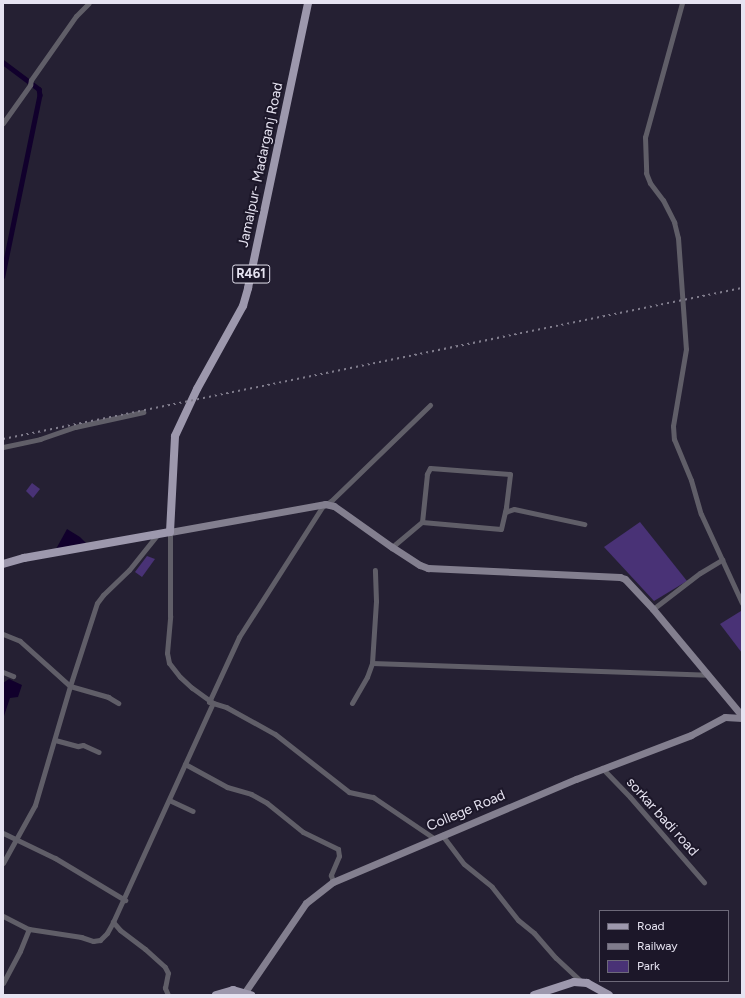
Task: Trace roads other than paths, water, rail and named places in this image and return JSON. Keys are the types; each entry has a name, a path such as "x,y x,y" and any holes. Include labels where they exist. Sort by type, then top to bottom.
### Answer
{"main road":[{"name":"Jamalpur- Madarganj Road","path":"170,532 175,436 197,390 243,306 308,3"},
{"path":"3,564 24,558 325,504 334,506 392,548 420,566 428,568 620,577 626,579 741,713"},
{"name":"College Road","path":"248,994 306,903 333,882 602,768 691,735 725,717 741,713"},
{"path":"534,995 564,984 582,982 592,985 608,995"},
{"path":"216,995 233,990 248,994"}],"street":[{"path":"3,123 76,16 88,3"},
{"path":"682,3 645,137 644,157 648,178 663,200 674,222 678,238 686,349 673,433 692,480 701,514 742,603"},
{"path":"3,916 29,929 81,937 93,942 100,940 104,936 125,900 186,764 239,637 325,504 331,501 430,405"},
{"path":"3,447 40,439 75,427 143,412"},
{"path":"392,548 422,522 430,468 510,474 507,502 500,529 422,522"},
{"path":"507,502 514,509"},
{"path":"505,512 514,509 584,524"},
{"path":"170,532 170,616 167,653 169,662 180,677 211,702 226,708 275,734 349,792 373,798 435,839"},
{"path":"3,862 36,805 70,686 97,603 103,595 129,570 156,535"},
{"path":"653,609 700,573 722,560"},
{"path":"352,703 367,677 372,663 376,601 375,570"},
{"path":"3,634 20,641 70,686 108,697 118,704"},
{"path":"372,663 708,675"},
{"path":"3,672 13,676"},
{"path":"55,740 78,746 82,744 99,752"},
{"path":"186,764 227,787 251,794 267,803 303,832 338,850 339,856 331,875 333,882"},
{"name":"sorkar badi road","path":"602,768 630,797 704,882"},
{"path":"169,800 193,811"},
{"path":"3,834 17,839 55,858 125,900"},
{"path":"442,835 464,864 492,887 514,915 534,933 556,958 582,982"},
{"path":"113,922 120,930 145,949 165,967 168,973 165,988 168,995"},
{"path":"3,983 20,951 29,929"}],"waterway":[{"path":"3,62 39,89 40,95 3,276"}],"railway":[{"path":"3,439 742,288"}]}
